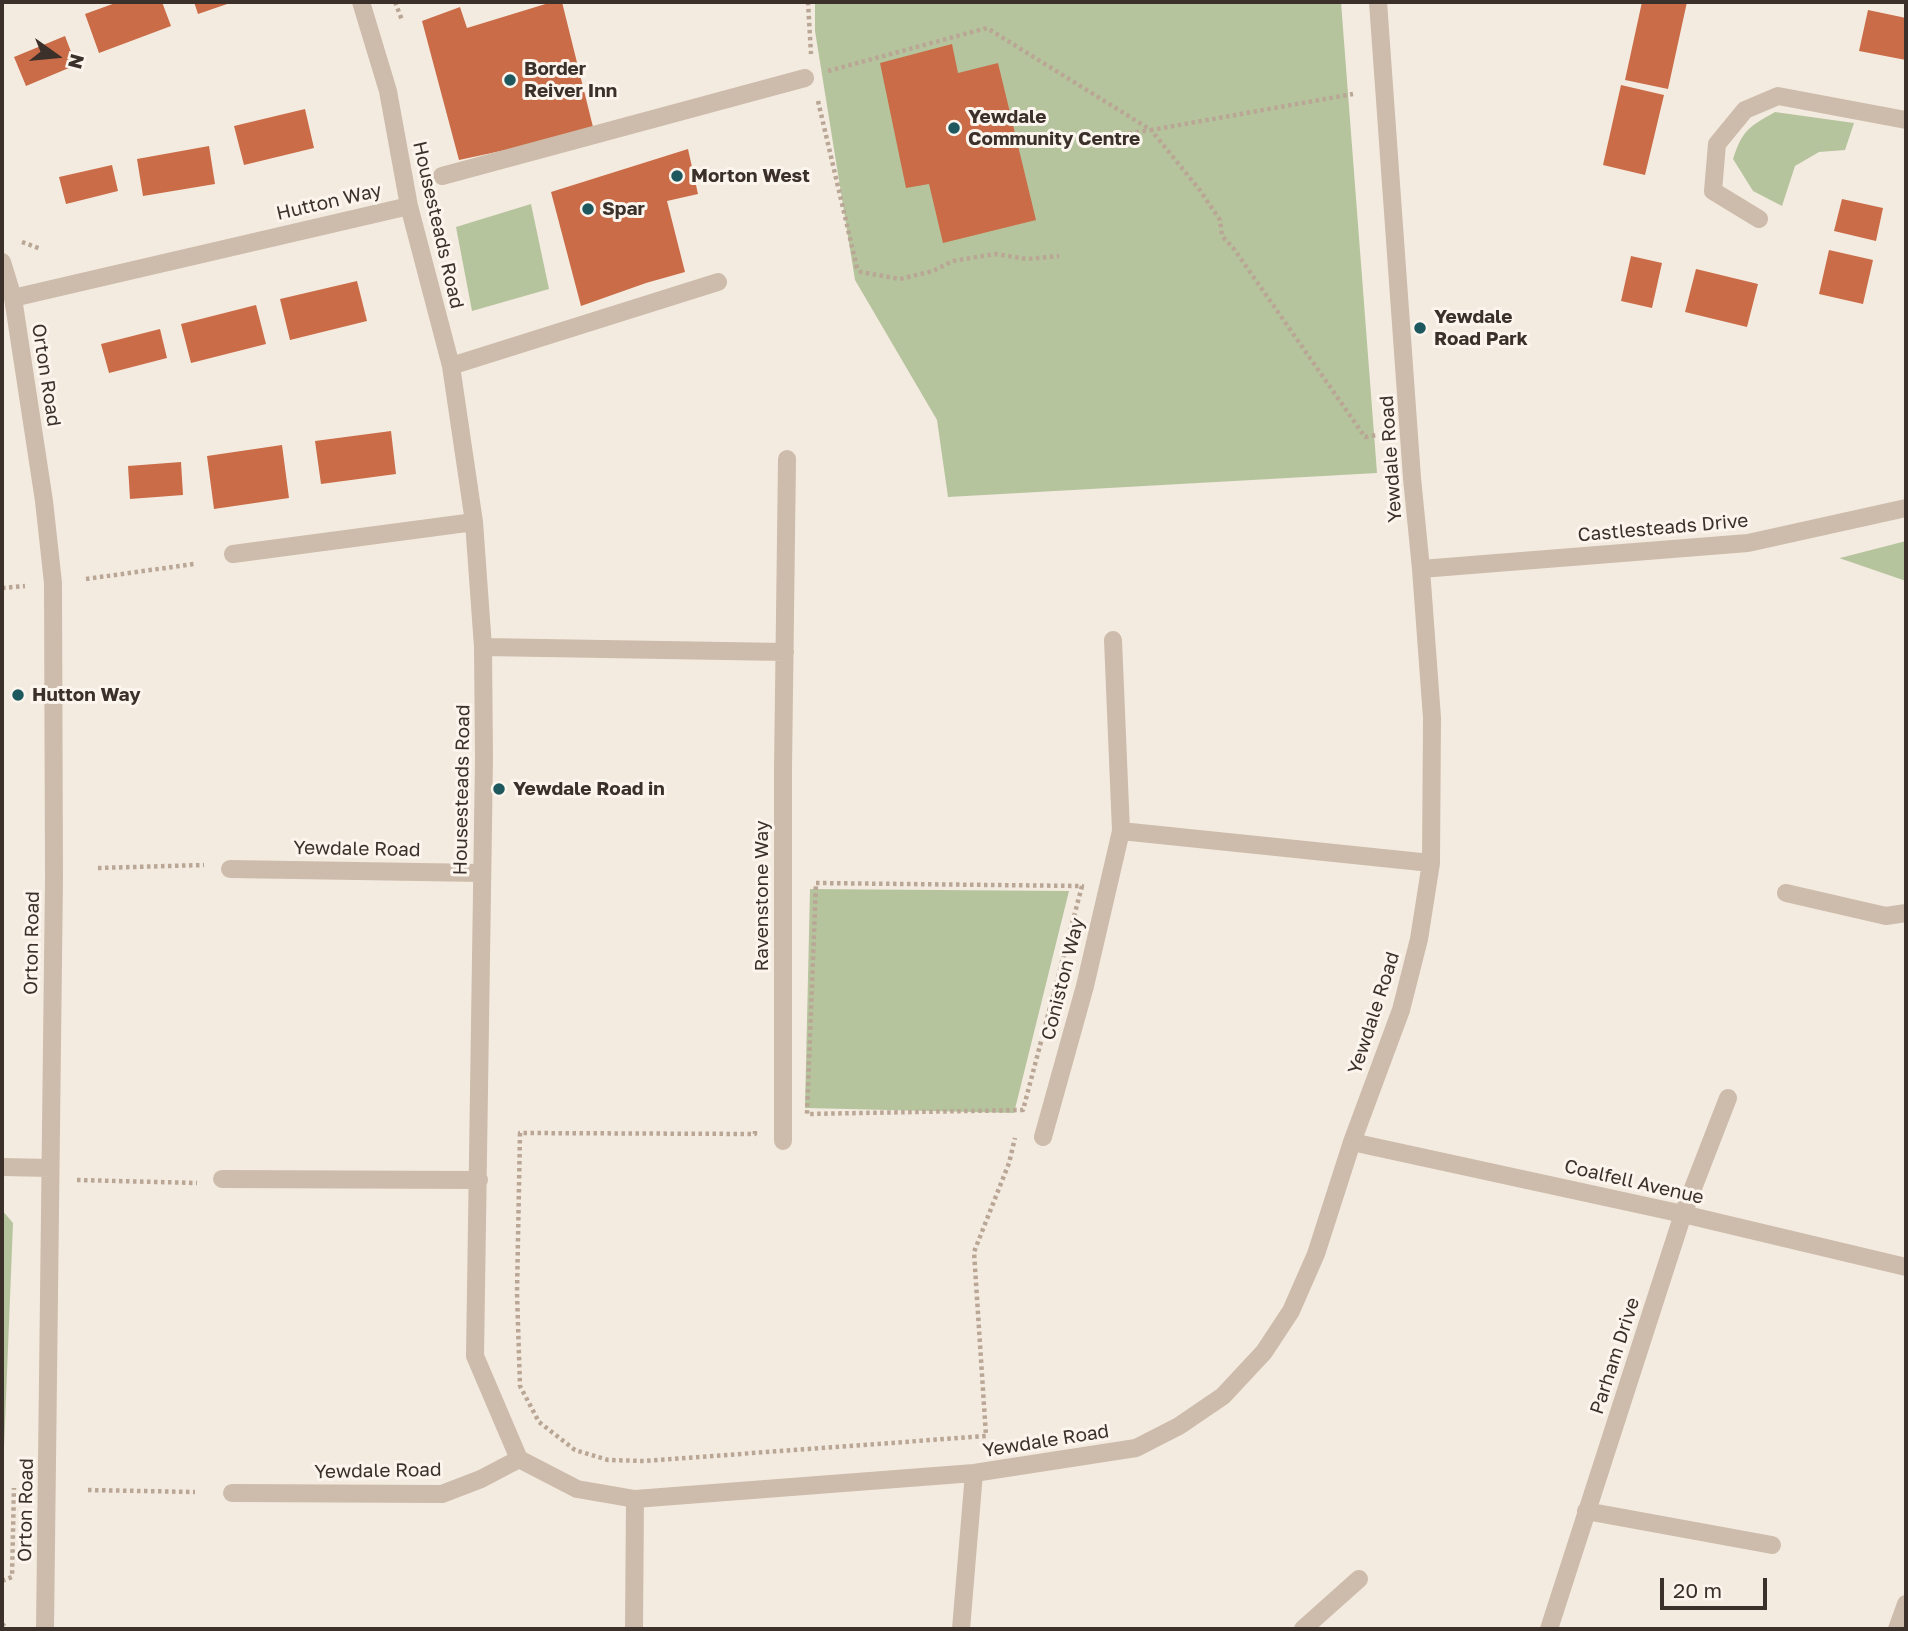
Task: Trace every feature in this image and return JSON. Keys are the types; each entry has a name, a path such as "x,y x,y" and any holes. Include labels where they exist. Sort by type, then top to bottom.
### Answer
{"street":[{"name":"Housesteads Road","path":"363,2 388,91 409,206 451,366 474,522 483,646 475,1356 519,1459"},
{"name":"Yewdale Road","path":"635,1499 974,1473 1136,1448 1179,1426 1223,1396 1264,1352 1291,1311 1316,1254 1352,1142 1401,1010 1419,939 1431,863 1432,719 1378,2"},
{"path":"442,176 809,77"},
{"path":"1759,219 1713,191 1717,144 1745,110 1778,96 1906,120"},
{"name":"Hutton Way","path":"13,298 409,206"},
{"name":"Orton Road","path":"2,262 13,298 44,501 53,583 54,877 45,1629"},
{"path":"451,366 718,282"},
{"name":"Ravenstone Way","path":"783,1141 787,459"},
{"name":"Castlesteads Drive","path":"1421,569 1748,543 1906,508"},
{"path":"233,554 474,522"},
{"name":"Coniston Way","path":"1043,1137 1085,986 1121,831 1113,640"},
{"path":"483,646 785,652"},
{"path":"1121,831 1431,863"},
{"name":"Yewdale Road","path":"230,869 482,873"},
{"path":"1786,894 1886,916 1906,913"},
{"name":"Parham Drive","path":"1549,1629 1683,1214 1728,1098"},
{"name":"Coalfell Avenue","path":"1352,1142 1683,1214 1906,1267"},
{"path":"2,1167 50,1168"},
{"path":"222,1179 478,1180"},
{"path":"519,1459 577,1489 635,1499 634,1629"},
{"name":"Yewdale Road","path":"232,1493 442,1494 481,1479 519,1459"},
{"path":"961,1629 974,1473"},
{"path":"1586,1511 1772,1545"},
{"path":"1303,1629 1359,1578"},
{"path":"1898,1629 1906,1604"}],"path":[{"path":"396,2 402,20"},
{"path":"808,2 809,77 857,268 861,272 900,279 933,271 953,261 995,254 1027,259 1059,256"},
{"path":"809,77 987,28 1152,130 1213,209 1220,220 1222,236 1234,249 1364,437 1377,435"},
{"path":"1087,139 1353,94"},
{"path":"86,579 194,564"},
{"path":"2,587 25,586"},
{"path":"98,868 204,865"},
{"path":"1019,1123 1023,1110 1082,886 816,883 807,1114 1023,1110"},
{"path":"755,1120 755,1134 520,1133 517,1293 520,1386 539,1422 575,1450 608,1460 644,1461 986,1436 974,1252 1009,1163 1016,1136"},
{"path":"72,1180 198,1183"},
{"path":"2,1581 12,1577 15,1488"},
{"path":"88,1490 195,1492"}],"green space":[{"path":"815,2 1341,2 1377,473 948,497 937,420 855,280 815,31"},
{"path":"1775,112 1854,123 1845,150 1819,152 1795,166 1782,206 1753,191 1733,159 1748,130"},
{"path":"531,204 549,289 472,311 456,227"},
{"path":"1906,541 1906,581 1839,558 1840,558"},
{"path":"810,889 1069,891 1014,1113 805,1108"},
{"path":"2,1210 13,1223 2,1498"}],"building":[{"path":"118,2 162,2 171,26 99,53 85,14"},
{"path":"194,2 233,2 198,14"},
{"name":"Border Reiver Inn","path":"552,2 562,2 594,131 459,160 422,21 460,7 467,28"},
{"path":"1642,2 1687,2 1668,89 1625,80"},
{"path":"1868,10 1906,18 1906,60 1859,51"},
{"path":"65,36 76,65 26,86 14,57"},
{"name":"Yewdale Community Centre","path":"952,44 958,73 998,63 1036,220 943,243 929,184 906,188 880,63"},
{"path":"1621,85 1664,95 1645,175 1603,165"},
{"path":"305,109 314,148 244,165 234,126"},
{"path":"209,146 215,184 143,196 137,159"},
{"path":"688,149 698,194 667,201 685,272 581,306 551,192"},
{"path":"112,165 118,191 66,204 59,177"},
{"path":"1842,199 1883,208 1876,241 1834,231"},
{"path":"1829,250 1873,260 1863,304 1819,294"},
{"path":"1631,256 1662,263 1652,308 1621,301"},
{"path":"1696,269 1758,284 1747,327 1685,312"},
{"path":"357,281 367,321 290,340 280,299"},
{"path":"256,305 266,344 191,363 181,324"},
{"path":"160,329 167,358 109,373 101,344"},
{"path":"391,431 396,474 321,484 315,441"},
{"path":"282,445 289,498 214,509 207,456"},
{"path":"181,462 183,495 130,499 128,466"}],"place":[{"name":"Border Reiver Inn","path":"510,80"},
{"name":"Yewdale Community Centre","path":"954,128"},
{"name":"Morton West","path":"677,176"},
{"name":"Spar","path":"588,209"},
{"name":"Yewdale Road Park","path":"1420,328"},
{"name":"Hutton Way","path":"18,695"},
{"name":"Yewdale Road in","path":"499,789"}]}
